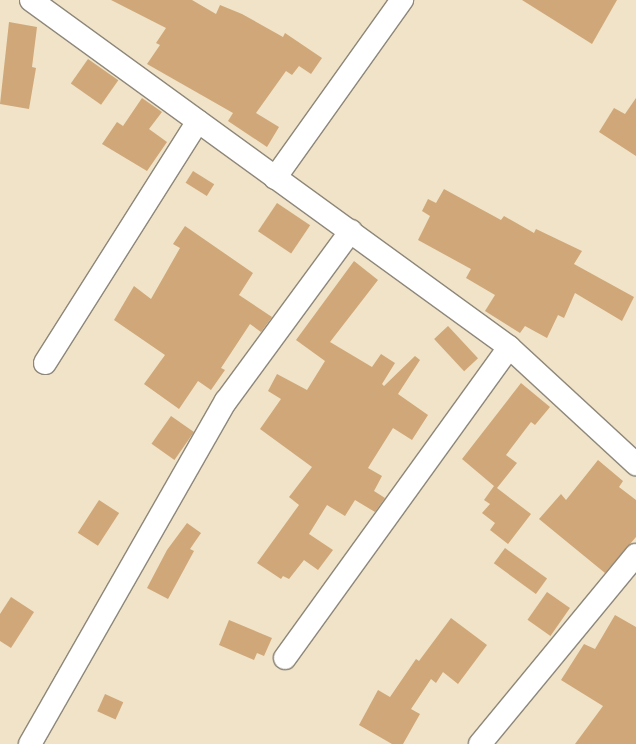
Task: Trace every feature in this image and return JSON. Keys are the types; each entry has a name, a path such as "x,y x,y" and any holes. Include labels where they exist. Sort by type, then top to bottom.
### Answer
{"street":[{"path":"31,0 509,347 636,464"},
{"path":"275,178 402,0"},
{"path":"45,363 198,121"},
{"path":"30,744 226,401 351,231"},
{"path":"285,658 509,347"},
{"path":"480,744 636,555"}],"building":[{"path":"111,0 192,0 216,14 220,5 242,14 283,37 285,33 322,58 311,74 299,66 292,75 286,71 256,113 279,127 267,147 228,121 233,113 147,64 160,45 156,43 166,28"},
{"path":"522,0 617,0 592,44"},
{"path":"9,22 37,27 32,67 36,68 29,109 0,104"},
{"path":"88,59 118,80 101,105 71,84"},
{"path":"142,98 162,112 149,129 167,142 147,171 102,144 117,122 123,126"},
{"path":"636,98 636,156 599,132 614,108 625,114"},
{"path":"193,171 214,184 207,196 186,183"},
{"path":"444,189 501,220 504,216 534,233 536,229 582,251 574,264 634,297 622,321 575,293 564,318 558,315 547,338 525,326 520,333 485,311 495,295 466,278 471,269 418,240 430,216 422,211 428,199 436,203"},
{"path":"277,203 310,225 291,254 258,231"},
{"path":"185,226 253,273 239,295 272,317 261,332 250,324 221,368 225,370 211,390 198,381 179,409 144,384 165,355 114,320 134,286 151,299 180,248 173,244"},
{"path":"354,261 378,280 330,342 372,367 381,354 395,363 382,384 384,386 415,356 420,360 398,394 428,415 412,440 393,428 368,468 382,476 374,491 385,498 375,512 355,500 345,516 327,505 309,534 333,550 318,570 304,560 289,579 283,576 281,579 257,563 299,505 289,497 312,467 260,429 281,399 268,391 277,374 307,390 325,361 296,340"},
{"path":"448,326 478,358 464,371 434,339"},
{"path":"521,383 550,407 535,425 531,422 506,455 517,463 497,488 531,514 508,544 490,530 495,523 482,513 490,504 484,500 494,486 462,459"},
{"path":"171,416 194,432 174,460 151,444"},
{"path":"598,460 623,481 619,487 636,500 636,537 605,573 539,519 561,494 566,500"},
{"path":"99,500 119,513 98,546 78,533"},
{"path":"187,523 201,533 190,549 194,551 168,599 147,588 167,550"},
{"path":"505,548 547,579 536,594 494,563"},
{"path":"547,592 570,608 550,636 527,620"},
{"path":"11,597 34,612 11,648 0,641 0,614"},
{"path":"615,615 636,627 636,744 575,744 603,706 561,680 584,644 595,649"},
{"path":"451,618 487,645 458,684 443,672 436,683 431,679 411,709 420,714 403,744 392,744 359,725 378,690 390,697 416,659 419,661"},
{"path":"229,620 272,638 264,656 257,653 254,660 219,645"},
{"path":"105,694 123,702 116,719 97,711"}]}
